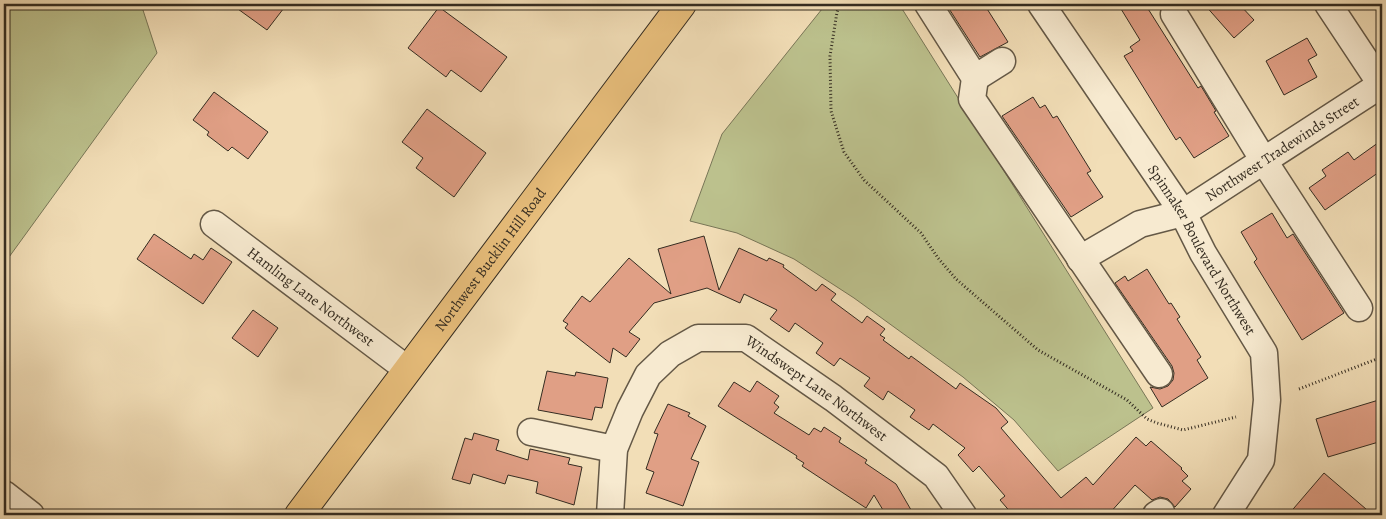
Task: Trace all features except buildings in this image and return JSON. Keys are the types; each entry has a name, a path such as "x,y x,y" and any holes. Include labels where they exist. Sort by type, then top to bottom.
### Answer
{"main road":[{"name":"Northwest Bucklin Hill Road","path":"299,515 682,4"}],"street":[{"path":"928,4 976,78 972,99 1159,374"},
{"name":"Spinnaker Boulevard Northwest","path":"1041,4 1182,213 1203,253 1264,352 1267,400 1261,460 1226,515"},
{"path":"1328,4 1382,84"},
{"path":"1174,14 1264,161 1359,308"},
{"path":"976,78 1002,62"},
{"name":"Northwest Tradewinds Street","path":"1080,260 1140,224 1182,213 1382,84"},
{"name":"Hamling Lane Northwest","path":"214,224 407,369"},
{"name":"Windswept Lane Northwest","path":"610,515 614,448 630,410 648,375 670,354 698,338 746,338 833,398 936,476 963,515"},
{"path":"531,432 614,448"},
{"path":"4,494 32,515"}],"path":[{"path":"840,4 830,56 831,111 844,152 864,180 920,232 938,258 956,279 1038,350 1127,400 1152,421 1183,430 1236,417"},
{"path":"1299,388 1382,357"}],"green space":[{"path":"4,4 141,4 157,53 4,264"},
{"path":"826,4 899,4 1153,408 1058,471 1014,420 963,377 854,298 794,259 737,233 690,221 722,134"}]}
